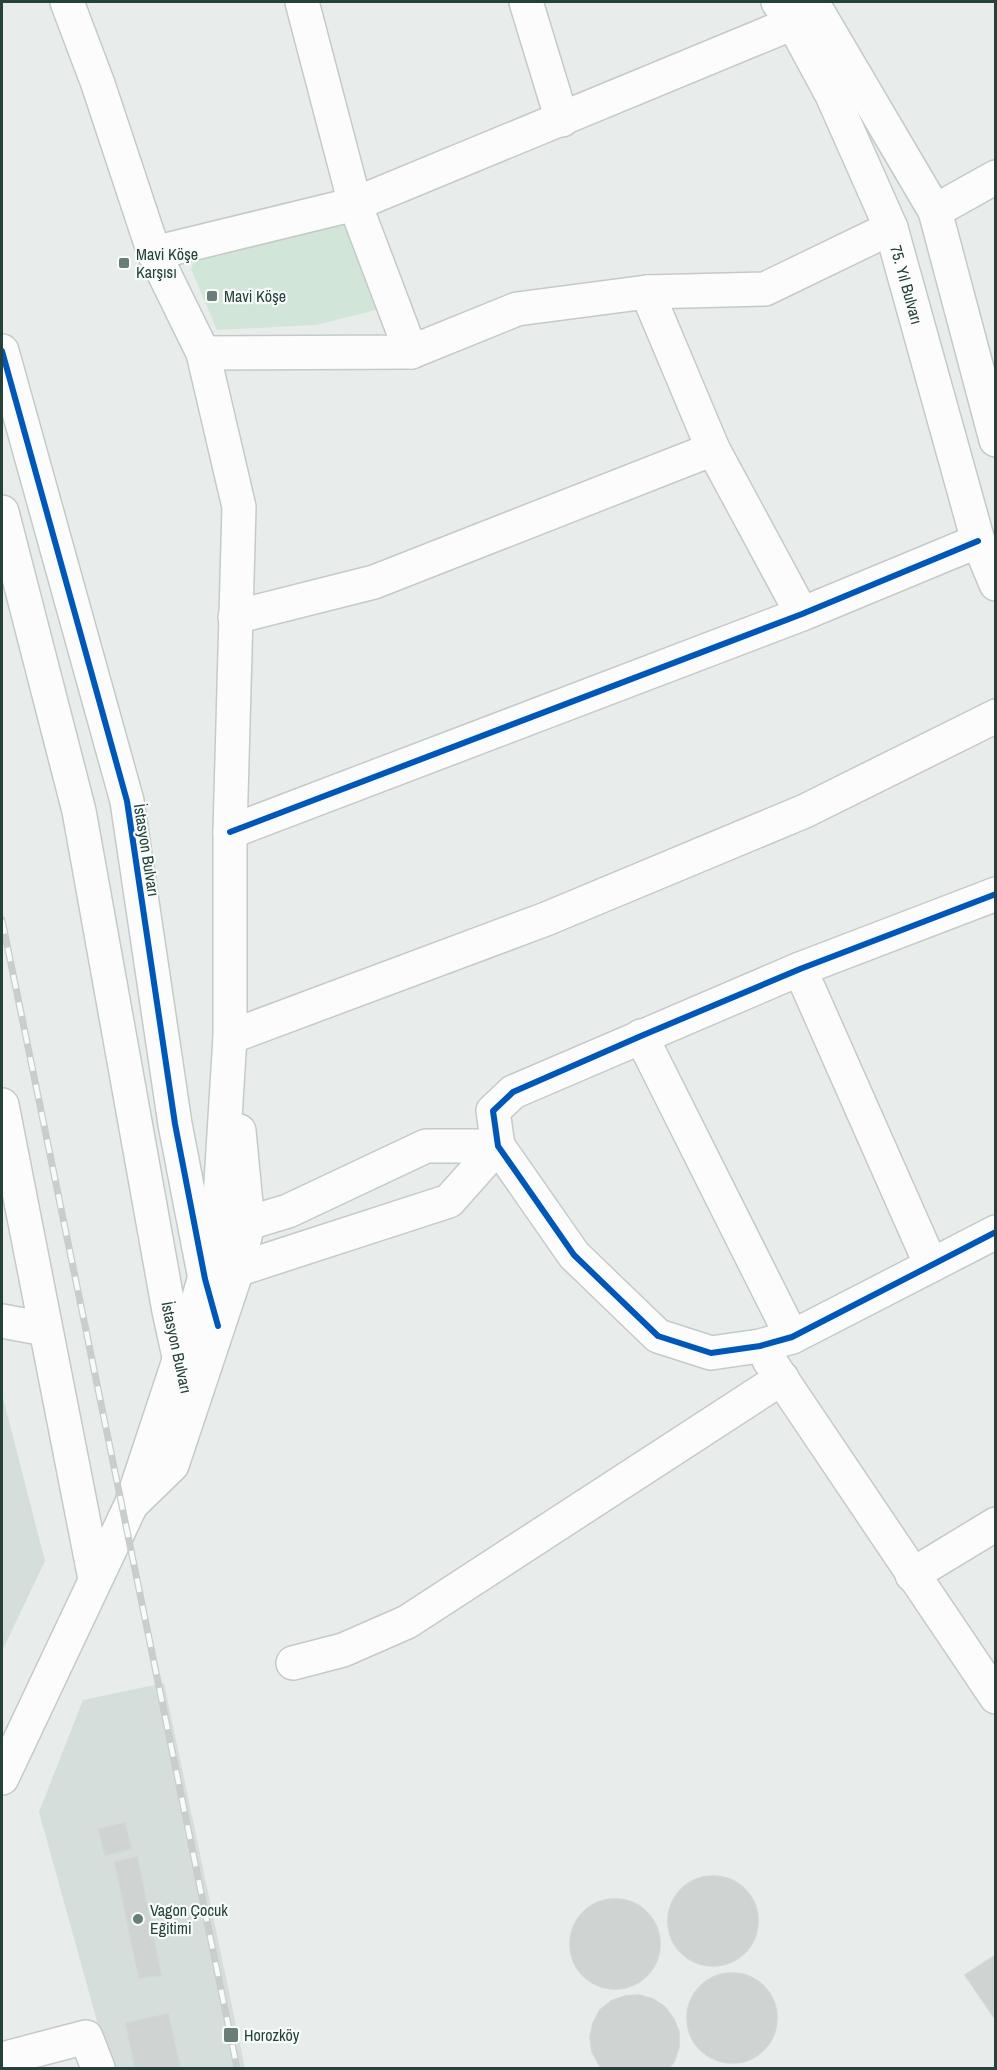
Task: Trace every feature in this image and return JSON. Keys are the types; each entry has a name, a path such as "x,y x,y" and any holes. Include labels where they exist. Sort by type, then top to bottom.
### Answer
{"street":[{"path":"2,1778 131,1505 205,1279 233,1228 246,1186 230,1047 230,832 239,507 203,353 154,253 98,84 67,2"},
{"path":"302,2 355,204 411,352"},
{"path":"526,2 562,120"},
{"path":"154,253 355,204 562,120 794,9 935,211 996,440"},
{"name":"75. Yıl Bulvarı","path":"794,9 891,228 978,541 996,584"},
{"path":"935,211 996,177"},
{"path":"203,353 411,352 517,309 648,292 765,288 891,228"},
{"path":"648,292 713,449 802,614"},
{"name":"İstasyon Bulvarı","path":"2,351 127,801 175,1124 205,1279 218,1326"},
{"path":"235,617 374,582 713,449"},
{"name":"İstasyon Bulvarı","path":"2,512 79,811 179,1359 190,1407"},
{"path":"230,832 802,614 978,541"},
{"path":"230,1047 805,811 996,716"},
{"path":"996,894 800,969 641,1036 513,1092 493,1111 498,1146 574,1255 658,1336 711,1353 760,1346 792,1337 996,1232"},
{"path":"800,969 931,1265"},
{"path":"641,1036 792,1337"},
{"path":"230,1047 262,1195 288,1211"},
{"path":"2,1105 13,1225 45,1329 95,1579"},
{"path":"233,1228 288,1211 426,1146 498,1146"},
{"path":"205,1279 449,1201 498,1146"},
{"path":"131,1505 171,1465 237,1270 233,1228"},
{"path":"2,1321 45,1329"},
{"path":"760,1346 996,1697"},
{"path":"293,1663 343,1650 407,1622 782,1378"},
{"path":"912,1575 996,1524"},
{"path":"2,2059 86,2037 98,2068"}],"shaded area":[{"path":"2,1394 45,1561 2,1651"},
{"path":"164,1683 245,2068 110,2068 39,1812 83,1700"}],"green space":[{"path":"353,208 380,309 316,325 217,330 191,269 200,246"}],"building":[{"path":"125,1823 131,1849 105,1855 99,1829"},
{"name":"Vagon Çocuk Eğitimi","path":"137,1857 161,1975 139,1978 115,1862"},
{"path":"713,1876 738,1884 750,1896 758,1921 750,1946 738,1958 713,1966 688,1958 676,1946 668,1921 676,1896 688,1884"},
{"path":"615,1899 632,1903 647,1912 656,1927 660,1944 656,1961 647,1976 632,1985 615,1989 598,1985 583,1976 574,1961 570,1944 574,1927 583,1912 598,1903"},
{"path":"996,1955 996,2020 965,1975"},
{"path":"732,1973 749,1977 764,1986 773,2001 777,2018 773,2035 764,2050 749,2059 732,2063 715,2059 700,2050 691,2035 687,2018 691,2001 700,1986 715,1977"},
{"path":"639,1995 653,1999 665,2007 674,2019 679,2032 679,2047 674,2062 669,2068 601,2068 592,2052 590,2037 593,2023 600,2010 611,2001 625,1996"},
{"path":"168,2014 180,2067 135,2068 126,2023"}],"railway":[{"path":"2,920 237,2068"}],"cycle path":[{"path":"2,351 127,801 175,1124 205,1279 218,1326"},
{"path":"230,832 802,614 978,541"},
{"path":"996,894 800,969 641,1036 513,1092 493,1111 498,1146 574,1255 658,1336 711,1353 760,1346 792,1337 996,1232"}],"place":[{"name":"Mavi Köşe Karşısı","path":"124,263"},
{"name":"Mavi Köşe","path":"212,296"},
{"name":"Vagon Çocuk Eğitimi","path":"138,1919"},
{"name":"Horozköy","path":"231,2035"}]}
